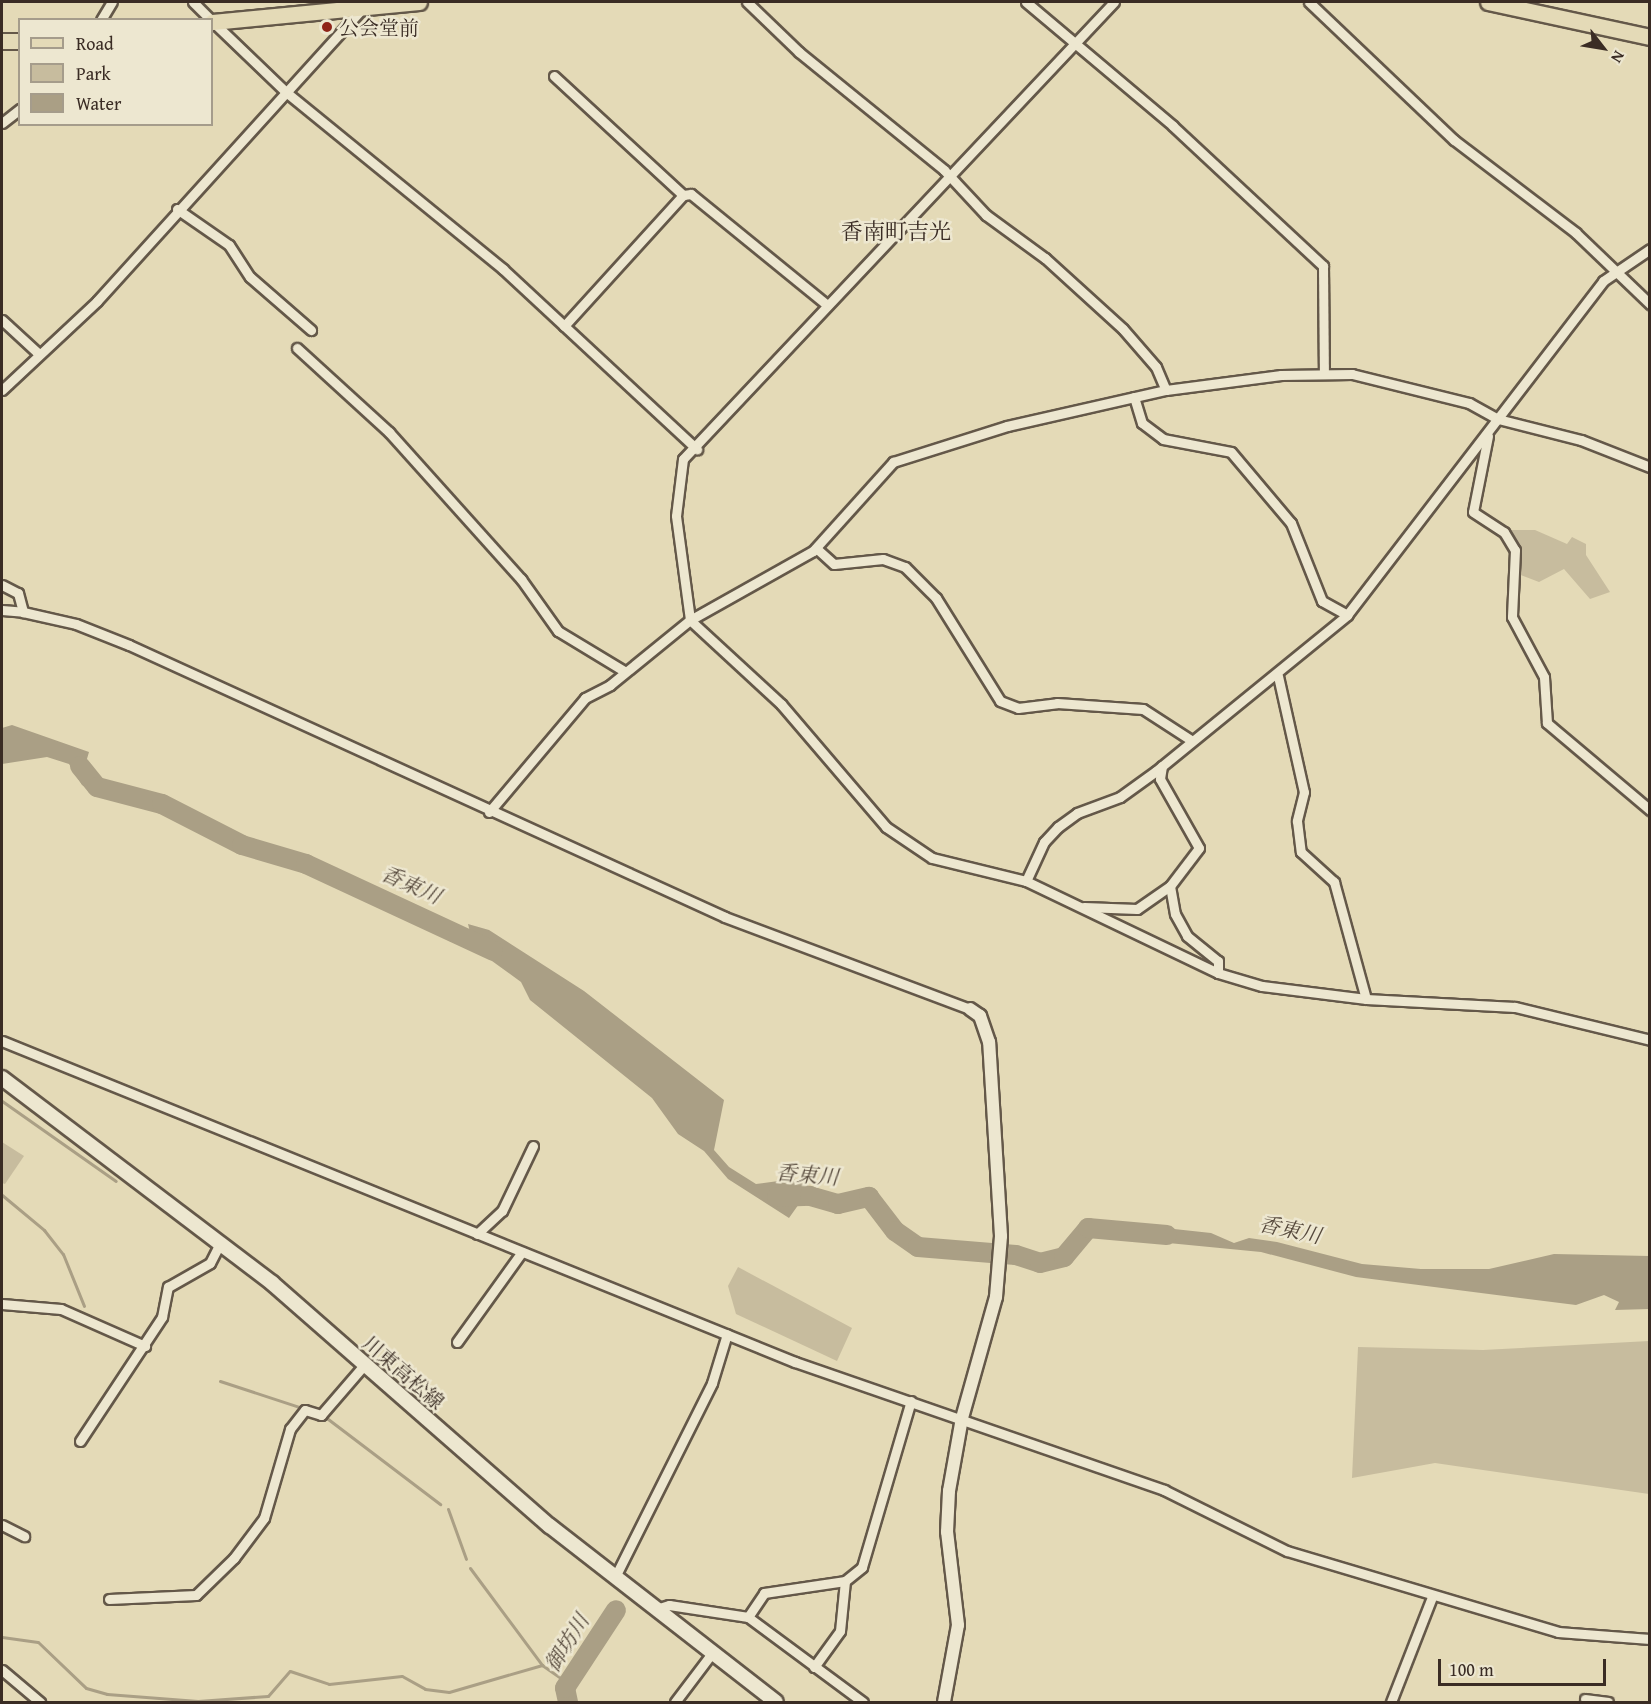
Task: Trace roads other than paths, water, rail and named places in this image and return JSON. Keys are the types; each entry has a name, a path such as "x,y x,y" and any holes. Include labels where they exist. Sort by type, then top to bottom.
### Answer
{"main road":[{"path":"213,21 325,7 419,2"},
{"path":"1488,2 1650,37"},
{"path":"2,41 18,41"},
{"name":"川東高松線","path":"2,1082 220,1243 615,1577 776,1702"}],"street":[{"path":"102,18 111,2"},
{"path":"193,2 209,18"},
{"path":"747,2 799,52 948,176 986,215 1045,258 1141,345 1166,390"},
{"path":"1026,2 1173,126 1323,266 1324,372"},
{"path":"1114,2 1072,42 826,304 697,449 683,459 676,507 690,620 781,704 886,826 932,858 1026,881 1218,973 1262,986 1366,999 1515,1007 1650,1040"},
{"path":"1309,2 1454,140 1576,233 1615,273 1650,304"},
{"path":"2,390 97,302 177,209 366,5"},
{"path":"213,22 286,92 564,326 697,449"},
{"path":"554,76 683,195 701,198 826,304"},
{"path":"2,123 18,111"},
{"path":"564,326 683,195"},
{"path":"177,209 229,245 250,277 311,330"},
{"path":"1026,881 1044,842 1058,827 1077,813 1120,797 1162,766 1191,740 1278,676 1347,615 1498,418 1615,273 1650,249"},
{"path":"2,320 39,354"},
{"path":"297,348 389,432 521,579 558,631 624,671"},
{"path":"489,812 563,720 690,620 816,548 893,462 1007,426 1166,390 1324,372 1385,378 1441,400 1469,403 1498,418 1581,440 1650,467"},
{"path":"1134,397 1142,423 1163,440 1231,452 1291,523 1322,601 1347,615"},
{"path":"1489,430 1473,512 1504,532 1515,550 1512,617 1544,677 1547,723 1650,810"},
{"path":"816,548 834,564 883,559 905,567 936,598 1000,701 1018,708 1057,703 1143,709 1191,740"},
{"path":"2,585 18,593 23,612"},
{"path":"2,610 23,612 76,624 129,645 489,812 767,934 970,1009 986,1027 1001,1202 996,1297 962,1418 947,1532 957,1652 944,1702"},
{"path":"1278,676 1304,792 1297,821 1300,852 1334,882 1351,961 1366,999"},
{"path":"1080,907 1137,909 1170,886 1199,848 1160,779 1162,766"},
{"path":"1170,886 1180,927 1218,962 1218,973"},
{"path":"2,1041 727,1334 1164,1490 1287,1551 1432,1597 1589,1639 1650,1639"},
{"path":"477,1234 502,1211 533,1146"},
{"path":"80,1441 145,1346 162,1317 168,1287 210,1263 220,1243"},
{"path":"457,1342 522,1252"},
{"path":"2,1304 61,1309 145,1346"},
{"path":"615,1577 712,1383 727,1334"},
{"path":"109,1599 196,1595 234,1558 264,1518 290,1429 305,1410 321,1415 365,1364"},
{"path":"814,1667 840,1631 845,1581 868,1556 911,1401"},
{"path":"2,1525 24,1536"},
{"path":"748,1617 764,1593 845,1581"},
{"path":"1391,1702 1432,1597"},
{"path":"656,1609 669,1605 748,1617 863,1702"},
{"path":"675,1702 712,1653"},
{"path":"2,1670 40,1702"},
{"path":"1585,1699 1608,1702"}],"water":[{"path":"12,725 89,752 84,769 98,783 95,792 82,785 69,764 47,757 2,764 2,728"},
{"path":"468,924 489,930 584,991 724,1100 714,1150 729,1167 756,1184 793,1179 811,1187 789,1218 728,1179 704,1151 678,1134 652,1098 530,1000 521,982 474,948"},
{"path":"1137,1225 1211,1233 1234,1243 1249,1238 1277,1242 1362,1264 1421,1269 1489,1269 1554,1254 1649,1256 1649,1309 1615,1310 1619,1302 1604,1295 1576,1305 1356,1277 1261,1252 1158,1242 1142,1237"}],"waterway":[{"name":"香東川","path":"80,766 97,787 162,804 242,845 306,864 493,951"},
{"path":"2,1101 116,1181"},
{"path":"2,1195 44,1230 63,1254 84,1306"},
{"name":"香東川","path":"777,1197 810,1196 838,1204 869,1197 895,1231 918,1247 1016,1255 1040,1263 1064,1257 1088,1228 1167,1235"},
{"path":"220,1381 299,1407"},
{"path":"324,1416 440,1504"},
{"path":"448,1509 466,1559"},
{"path":"470,1568 542,1665"},
{"name":"御坊川","path":"568,1702 565,1688 616,1610"},
{"path":"2,1637 38,1642 86,1688 107,1694 198,1701 268,1696 290,1671 329,1684 402,1676 425,1689 449,1692 542,1665 568,1683"},
{"path":"2,1677 33,1702"}],"place":[{"name":"公会堂前","path":"327,27"}],"district":[{"name":"香南町吉光","path":"896,232"}]}
